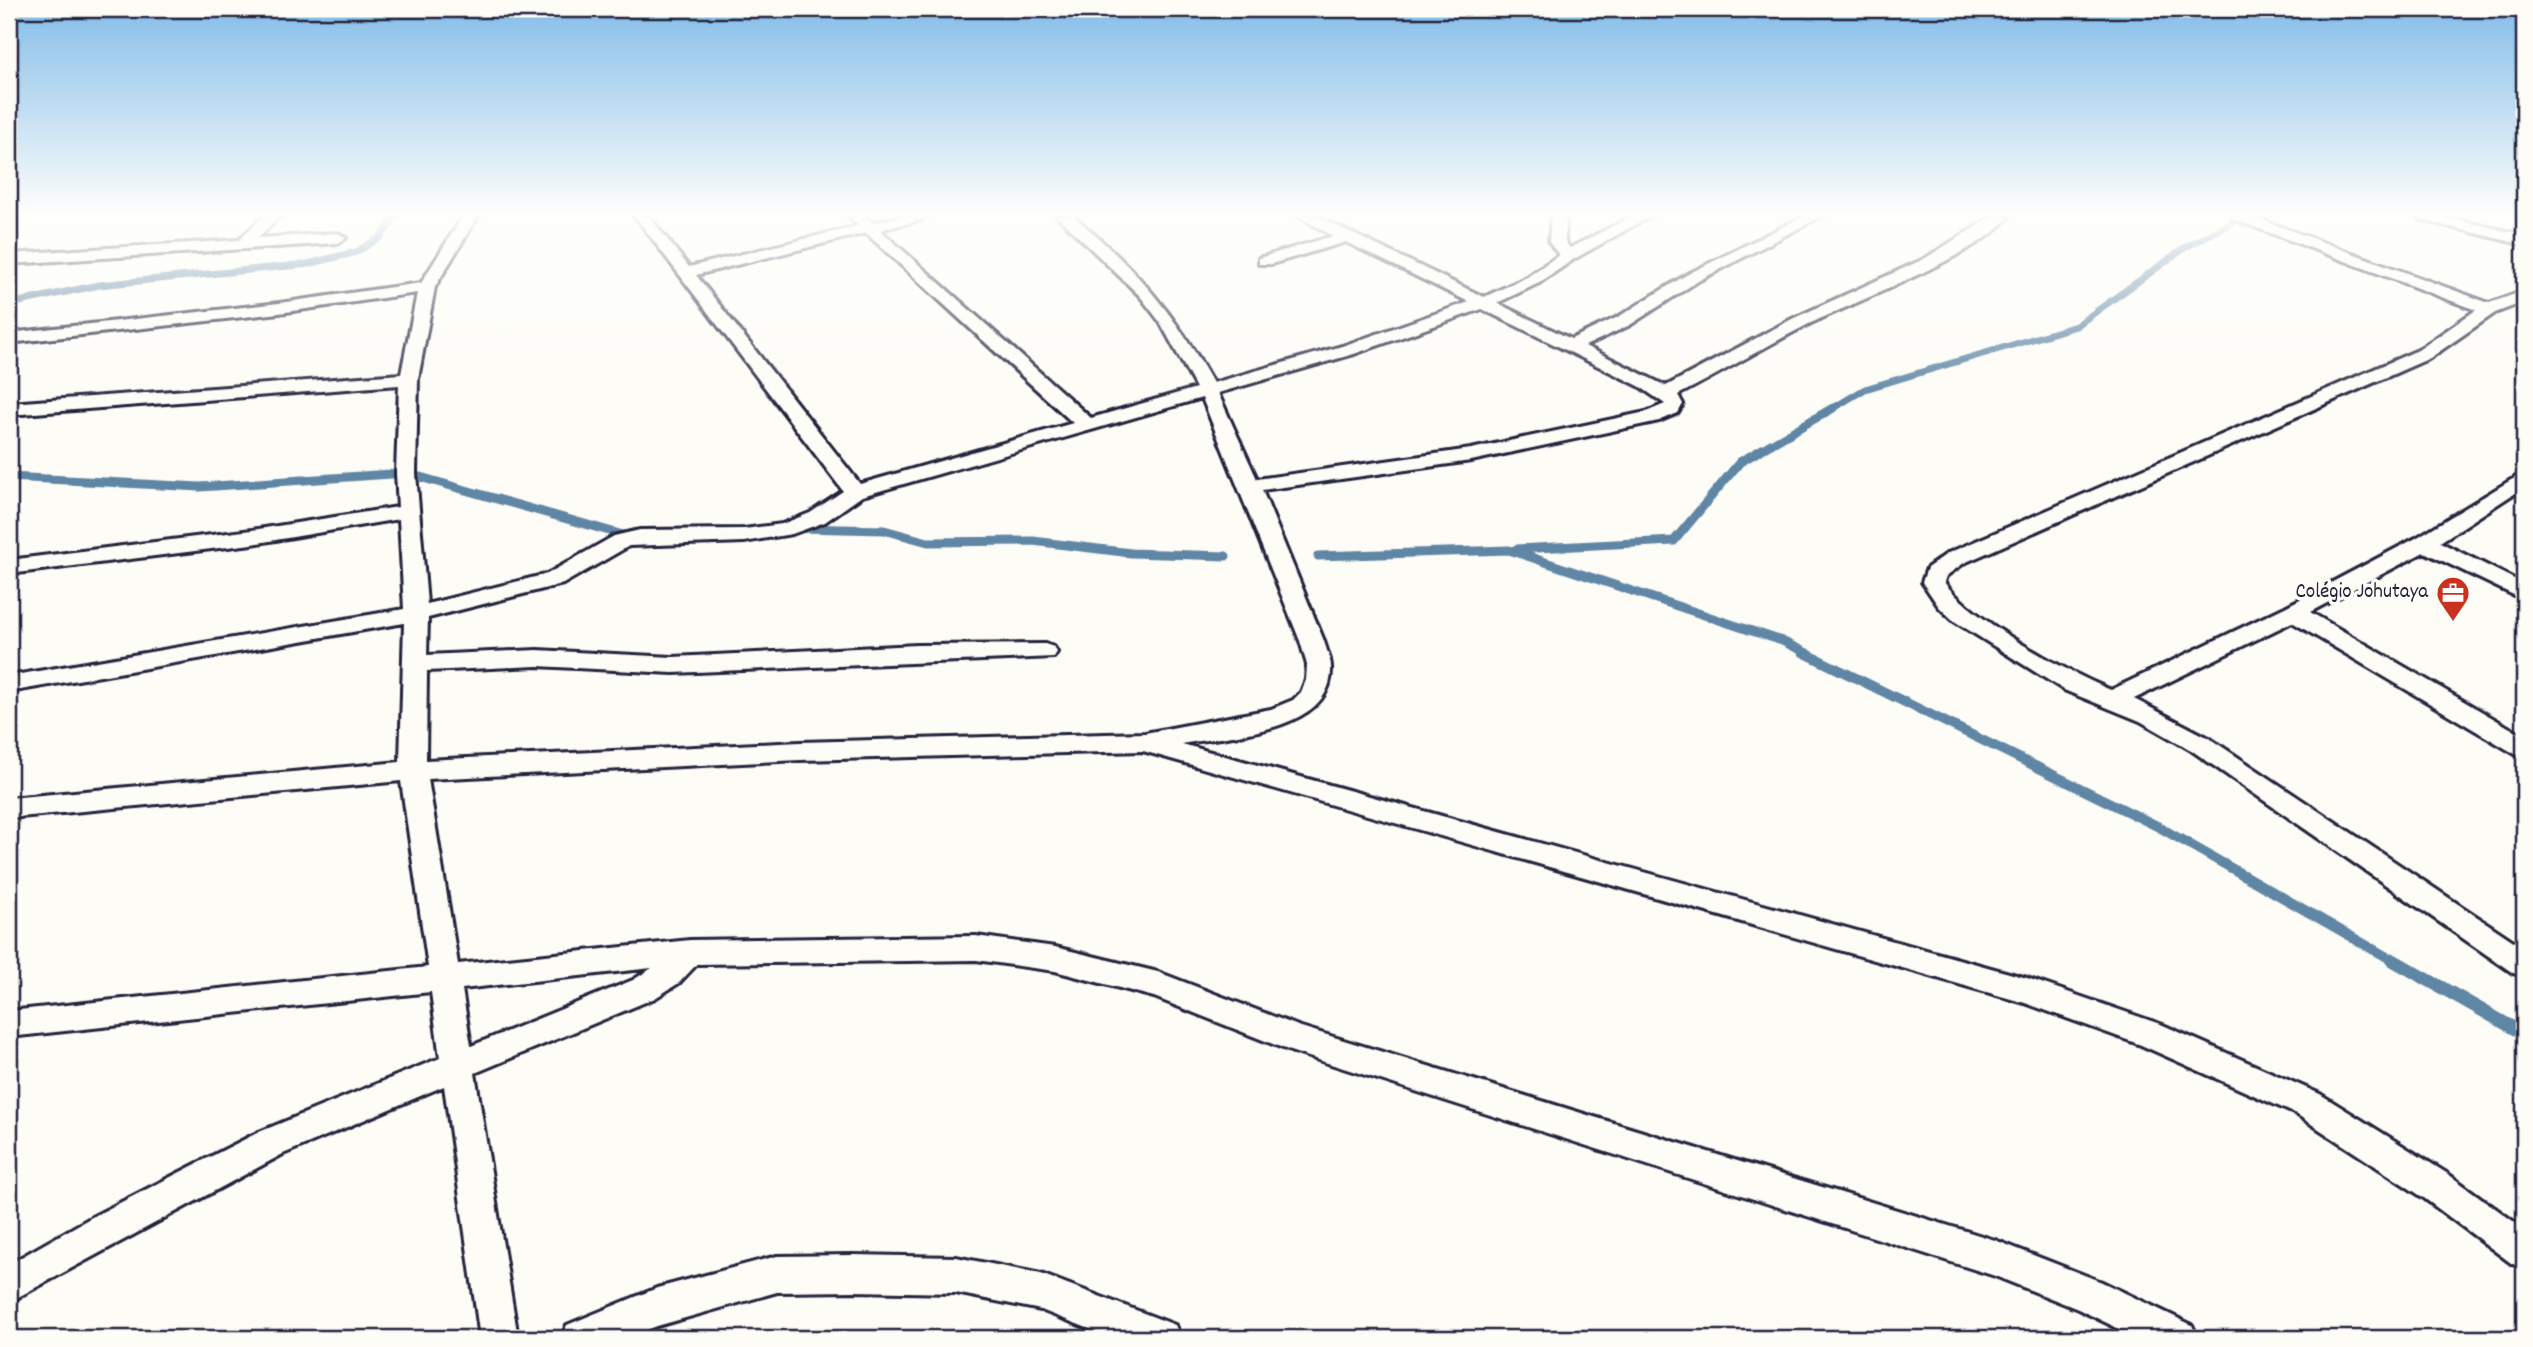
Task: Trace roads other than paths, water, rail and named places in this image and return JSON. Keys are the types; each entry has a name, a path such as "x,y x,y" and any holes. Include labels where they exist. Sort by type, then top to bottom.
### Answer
{"street":[{"path":"432,279 427,287 409,379 406,473 416,614 414,770 499,1338"},
{"path":"692,279 855,492"},
{"path":"927,279 1086,424"},
{"path":"9,808 414,770 800,751 1145,742 1277,717 1302,706 1312,696 1319,665 1250,486 1205,390 1168,323 1146,293 1131,279"},
{"path":"1250,486 1471,455 1616,425 1671,409 1674,404 1665,394 1438,279"},
{"path":"9,684 416,614 555,579 622,541 640,537 769,532 803,524 824,514 855,492 1348,350 1486,302 1536,279"},
{"path":"1572,345 1624,321 1691,279"},
{"path":"1665,394 1711,373 1797,323 1890,279"},
{"path":"2409,279 2489,309"},
{"path":"9,338 279,308 427,287"},
{"path":"2524,296 2489,309 2424,354 1956,558 1936,573 1933,582 1962,617 2073,684 2113,699 2200,744 2524,964"},
{"path":"9,409 409,379"},
{"path":"2113,699 2293,612 2424,543 2524,478"},
{"path":"9,567 164,549 410,511"},
{"path":"2424,543 2524,593"},
{"path":"2500,580 2524,570"},
{"path":"2293,612 2524,748"},
{"path":"414,664 537,658 673,665 917,653 1045,652"},
{"path":"1145,742 2027,991 2152,1035 2308,1104 2436,1186 2524,1251"},
{"path":"9,1024 690,952 976,948 1055,959 1158,985 1293,1038 1995,1258 2089,1295 2179,1338"},
{"path":"9,1284 103,1230 271,1143 644,989 668,974 690,952"},
{"path":"580,1338 657,1307 776,1274 853,1273 956,1275 1041,1292 1163,1338"}],"waterway":[{"path":"9,304 99,285 160,279"},
{"path":"1830,410 1865,389 2076,326 2142,279"},
{"path":"1516,549 1674,541 1740,462 1833,408"},
{"path":"9,477 200,487 406,473 623,535 633,535"},
{"path":"798,528 884,530 928,542 1033,541 1131,553 1226,556"},
{"path":"1318,556 1509,550 1782,641 1807,653"},
{"path":"1803,652 2159,827 2394,961"},
{"path":"2391,959 2524,1034"}],"place":[{"name":"Colégio Johutaya","path":"2453,623"}]}
